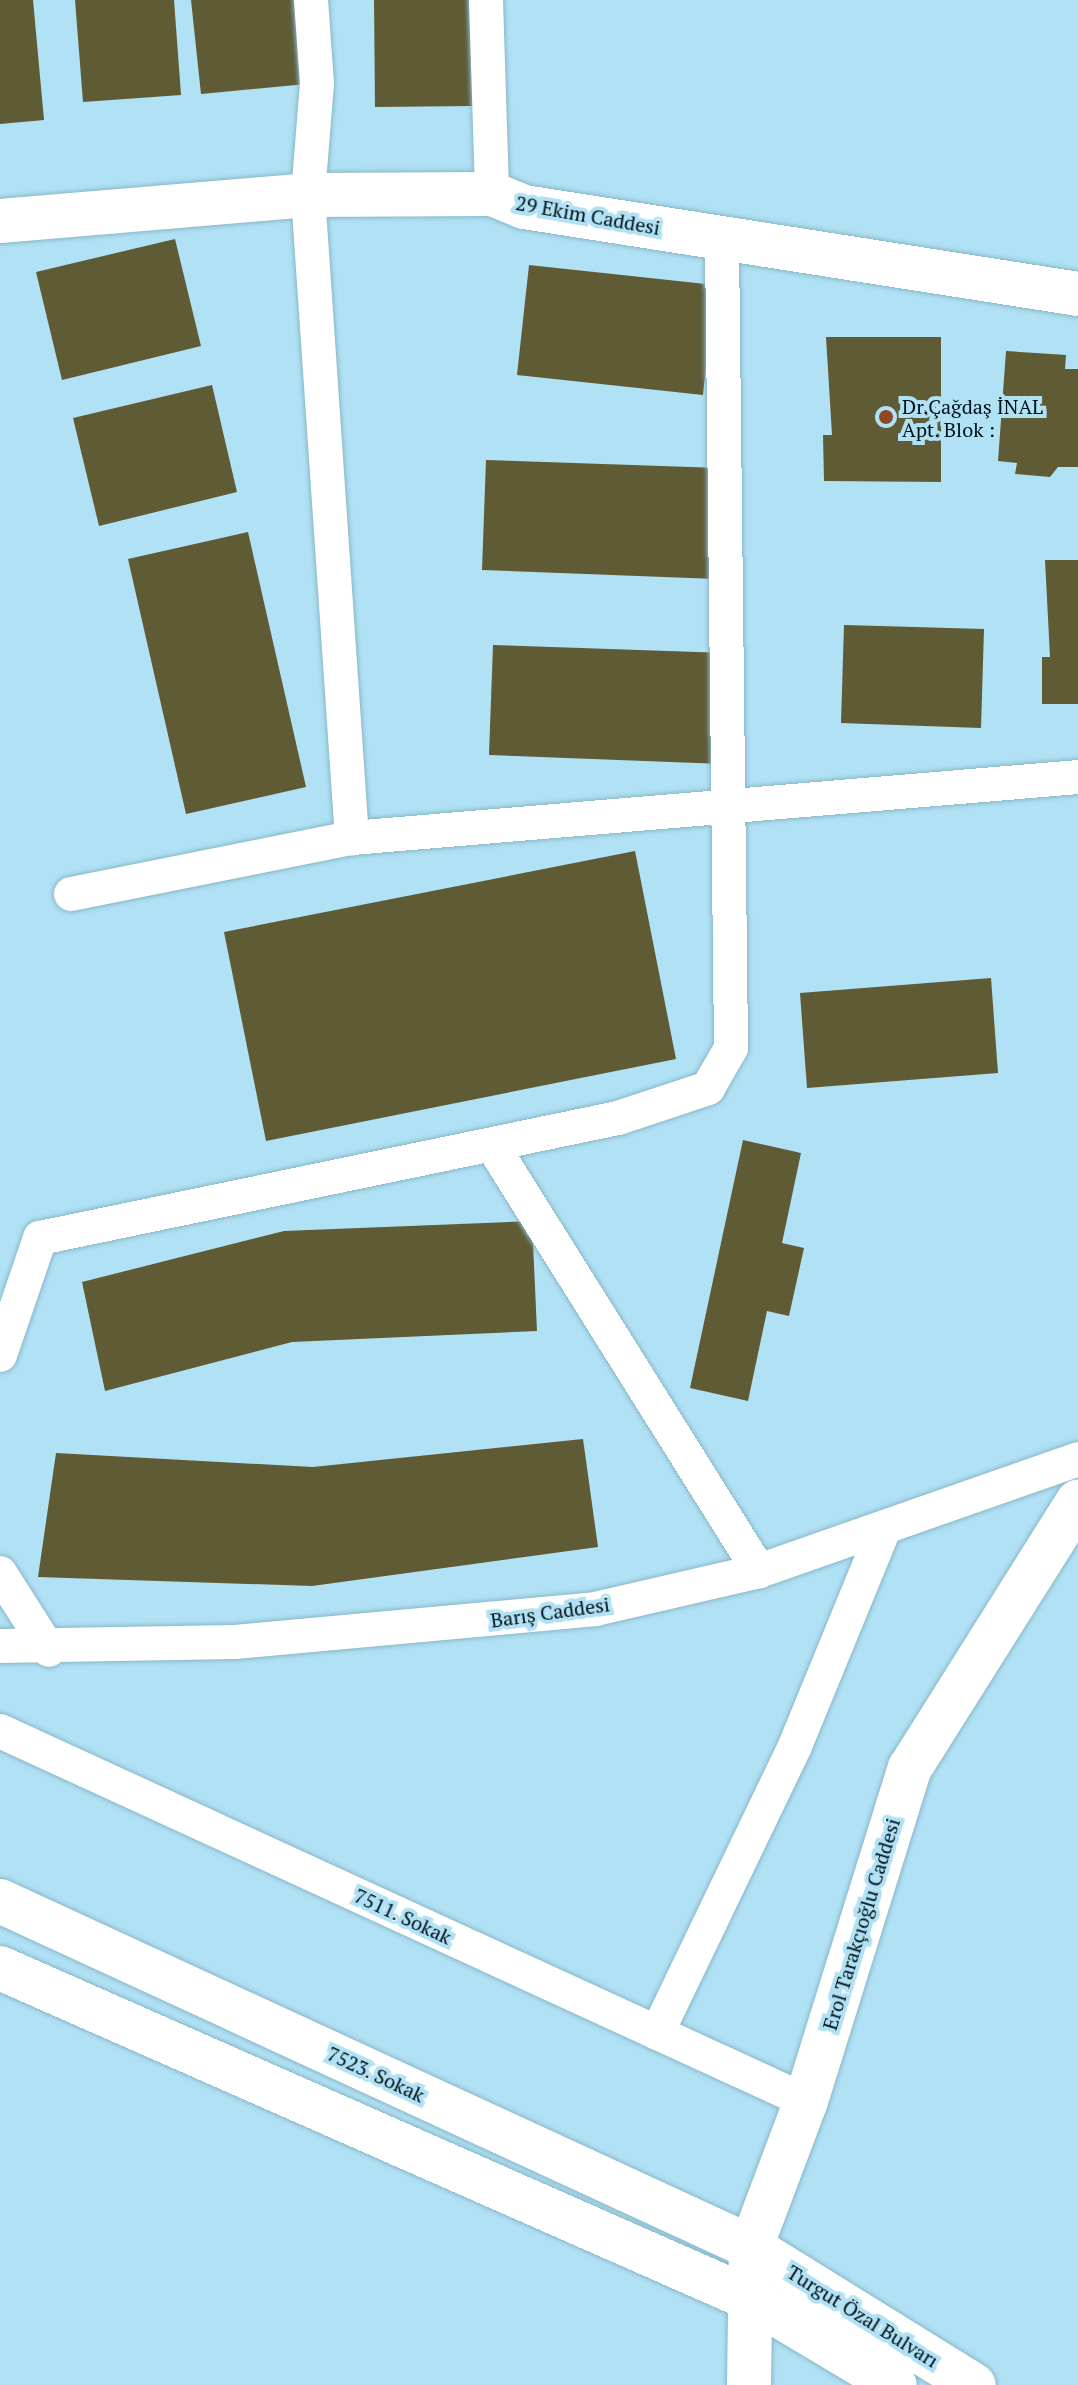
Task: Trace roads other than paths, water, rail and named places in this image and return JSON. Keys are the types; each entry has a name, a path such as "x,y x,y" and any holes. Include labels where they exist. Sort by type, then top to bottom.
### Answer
{"street":[{"path":"311,0 317,83 308,195 352,838"},
{"path":"486,0 492,194"},
{"name":"29 Ekim Caddesi","path":"0,221 308,195 492,194 524,207 1078,294"},
{"path":"0,1355 40,1238 657,1109 708,1088 731,1048 722,239"},
{"path":"71,894 352,838 1078,777"},
{"path":"492,1145 759,1571"},
{"name":"Barış Caddesi","path":"0,1646 49,1650 442,1626 595,1609 759,1571 883,1531 1078,1459"},
{"name":"Erol Tarakçıoğlu Caddesi","path":"749,2385 753,2300 751,2247 806,2101 910,1768 1078,1501"},
{"path":"657,2033 795,1746 883,1531"},
{"path":"0,1573 49,1650"},
{"name":"7511. Sokak","path":"0,1731 806,2101"},
{"name":"7523. Sokak","path":"0,1901 751,2247"},
{"name":"Turgut Özal Bulvarı","path":"0,1968 753,2300 895,2385"},
{"name":"Turgut Özal Bulvarı","path":"751,2247 974,2385"}],"place":[{"name":"Dr.Çağdaş İNAL Apt. Blok :","path":"886,417"}]}
